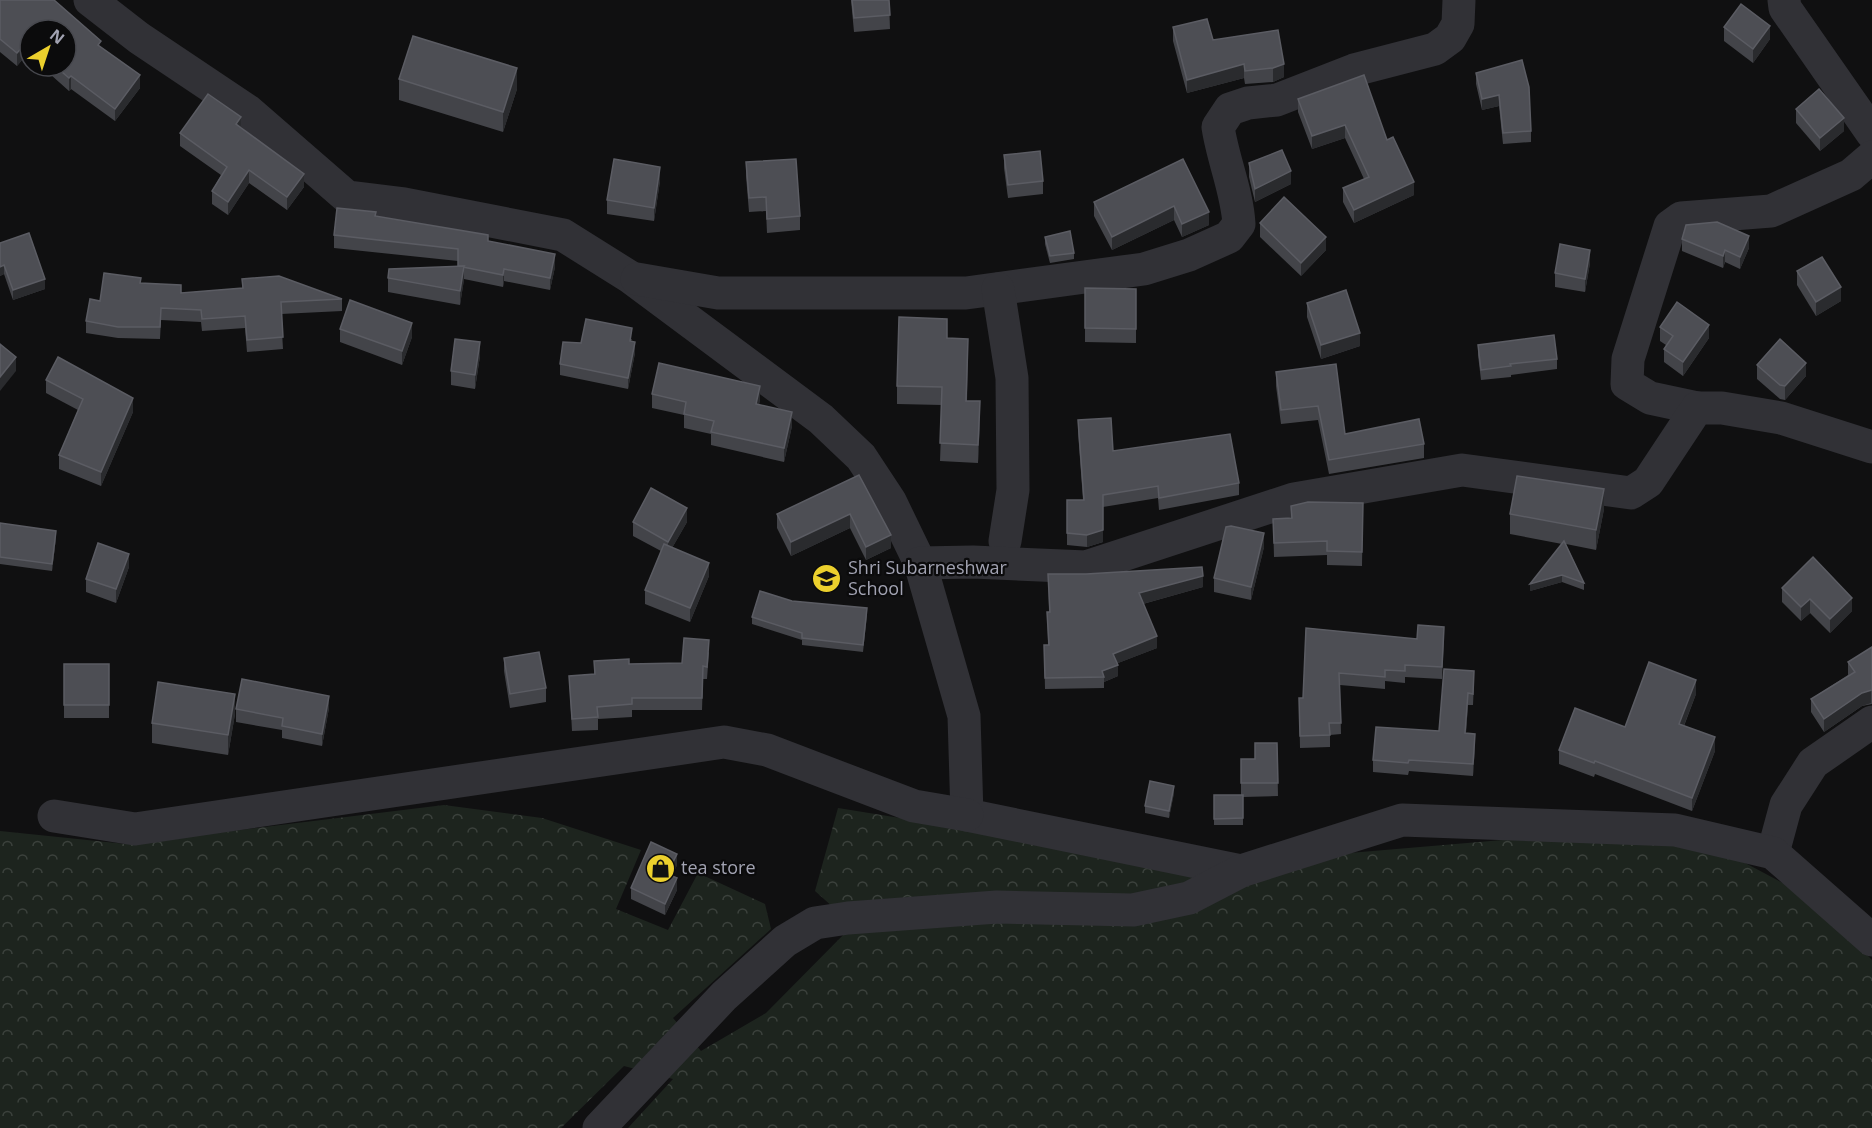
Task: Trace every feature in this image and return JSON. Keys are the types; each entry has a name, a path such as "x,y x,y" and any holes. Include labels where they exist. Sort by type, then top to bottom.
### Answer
{"street":[{"path":"90,0 139,38 248,111 347,197 404,204 563,235 630,278 821,419 861,457 890,501 920,563 964,716 967,815"},
{"path":"630,278 718,293 966,293 1144,269 1189,255 1229,237 1239,224 1238,203 1221,147 1218,127 1230,109 1248,103 1277,100 1354,70 1435,49 1450,38 1458,24 1459,0"},
{"path":"1784,0 1785,8 1872,133"},
{"path":"1872,157 1851,175 1771,212 1681,218 1670,225 1628,359 1627,384 1650,398 1697,408 1722,408 1781,418 1872,447"},
{"path":"998,289 1012,378 1013,490 1005,541"},
{"path":"920,563 972,562 1086,567 1294,499 1462,470 1631,493 1648,482 1697,408"},
{"path":"1773,853 1786,805 1813,763 1872,722"},
{"path":"54,816 135,830 724,742 767,750 914,806 1241,871"},
{"path":"599,1128 724,996 785,941 815,923 848,918 997,907 1133,910 1189,898 1241,871 1401,820 1675,830 1773,853 1872,940"}],"green space":[{"path":"444,805 542,818 641,850 616,909 668,930 698,873 765,904 771,929 673,1018 701,1051 766,1013 853,925 815,891 838,808 1197,866 1550,836 1717,848 1813,899 1872,960 1872,1128 628,1128 673,1079 624,1066 561,1128 0,1128 0,831 126,844"}],"building":[{"path":"0,0 54,0 75,18 18,18 17,53 0,39"},
{"path":"852,0 889,0 890,15 854,18"},
{"path":"1741,4 1770,26 1753,49 1724,27"},
{"path":"1207,19 1213,40 1278,30 1284,64 1273,68 1245,71 1244,64 1187,80 1173,27"},
{"path":"78,21 101,41 98,45 140,75 115,109 74,78 78,78"},
{"path":"413,36 517,68 503,112 399,79"},
{"path":"1522,60 1529,87 1531,131 1503,133 1499,95 1482,99 1476,73"},
{"path":"1364,75 1387,140 1393,137 1414,182 1354,210 1343,188 1369,177 1345,125 1312,136 1298,99"},
{"path":"1819,89 1844,118 1820,138 1796,109"},
{"path":"208,94 241,117 236,124 304,174 287,197 249,170 228,202 212,191 227,167 180,133"},
{"path":"1282,150 1291,171 1255,189 1249,163"},
{"path":"1040,151 1043,181 1008,185 1004,155"},
{"path":"614,159 660,167 654,208 607,200"},
{"path":"796,159 800,216 767,219 766,197 749,198 746,162"},
{"path":"1183,159 1209,212 1182,224 1174,206 1112,237 1094,202"},
{"path":"1284,197 1326,237 1301,263 1260,223"},
{"path":"337,208 376,212 375,216 488,235 488,241 555,254 550,278 504,269 503,275 458,266 458,249 334,235"},
{"path":"1717,222 1749,236 1740,257 1725,250 1723,256 1682,239 1686,225"},
{"path":"1070,231 1074,253 1050,256 1045,237"},
{"path":"29,233 45,279 13,290 4,265 0,267 0,243"},
{"path":"1560,244 1590,250 1585,279 1555,273"},
{"path":"1822,257 1841,287 1816,302 1797,271"},
{"path":"464,266 460,291 388,278 389,269"},
{"path":"104,273 141,278 140,283 181,285 181,293 243,288 242,279 279,276 342,299 281,302 283,337 247,340 245,316 202,319 201,310 161,308 160,327 118,327 86,321 90,299 100,301"},
{"path":"1085,288 1136,289 1136,329 1085,328"},
{"path":"1346,290 1360,333 1321,345 1307,303"},
{"path":"350,300 412,323 402,351 340,329"},
{"path":"1677,302 1709,325 1683,362 1664,349 1673,336 1660,327"},
{"path":"899,317 947,319 947,338 968,339 966,401 980,401 978,445 940,443 942,387 897,386"},
{"path":"586,319 632,328 630,341 635,342 628,378 560,364 563,342 581,343"},
{"path":"1554,335 1557,359 1481,370 1478,345"},
{"path":"455,339 480,342 475,375 451,371"},
{"path":"1780,339 1806,363 1785,386 1780,385 1757,365"},
{"path":"0,344 16,357 0,377"},
{"path":"58,357 133,398 101,472 59,455 83,399 46,380"},
{"path":"659,363 760,386 756,404 792,412 784,448 711,432 714,421 684,414 686,402 652,394"},
{"path":"1336,364 1345,434 1419,419 1424,444 1329,460 1318,406 1281,410 1276,372"},
{"path":"1111,418 1113,451 1230,434 1239,483 1159,498 1158,486 1103,495 1103,530 1087,535 1067,533 1067,500 1084,500 1078,420"},
{"path":"859,475 891,535 866,547 850,514 791,542 777,514"},
{"path":"1517,476 1604,489 1596,530 1510,514"},
{"path":"651,488 687,508 668,542 633,522"},
{"path":"1308,502 1363,503 1362,552 1327,551 1327,541 1274,543 1273,519 1292,518 1291,506"},
{"path":"0,523 56,531 52,564 0,557"},
{"path":"1226,527 1264,533 1251,587 1214,578"},
{"path":"1564,541 1584,583 1562,575 1530,584"},
{"path":"98,543 129,554 116,589 86,579"},
{"path":"664,544 709,563 690,608 645,590"},
{"path":"1813,557 1852,598 1830,619 1810,599 1801,607 1782,588"},
{"path":"1202,567 1203,576 1139,593 1157,636 1113,654 1118,665 1102,671 1104,677 1045,678 1044,645 1049,645 1047,612 1050,612 1048,574"},
{"path":"760,591 792,601 867,608 863,645 802,638 802,633 752,617"},
{"path":"1418,625 1444,627 1442,667 1405,665 1405,671 1385,670 1385,677 1339,673 1341,723 1329,723 1330,735 1300,736 1299,698 1303,698 1306,628 1417,639"},
{"path":"684,638 709,640 707,667 703,666 702,698 632,698 632,704 597,707 598,717 572,719 569,676 595,674 594,661 629,659 629,664 682,663"},
{"path":"1872,647 1872,690 1862,693 1824,719 1811,699 1855,672 1848,662"},
{"path":"539,652 546,688 510,694 504,658"},
{"path":"1649,662 1696,680 1679,724 1715,737 1692,798 1595,761 1594,763 1559,750 1575,708 1625,727"},
{"path":"64,664 109,664 109,705 64,705"},
{"path":"1444,669 1474,671 1473,694 1468,693 1465,733 1475,734 1473,764 1373,760 1376,727 1439,731"},
{"path":"242,679 329,696 322,734 282,726 283,718 236,709"},
{"path":"158,682 235,694 228,735 152,723"},
{"path":"1255,743 1277,743 1278,783 1241,783 1241,759 1255,759"},
{"path":"1150,781 1174,786 1169,811 1145,806"},
{"path":"1214,795 1243,795 1243,818 1214,819"},
{"path":"651,842 677,854 667,874 677,878 665,904 631,888"}],"place":[{"name":"Shri Subarneshwar School","path":"827,578"},
{"name":"tea store","path":"660,868"}]}
